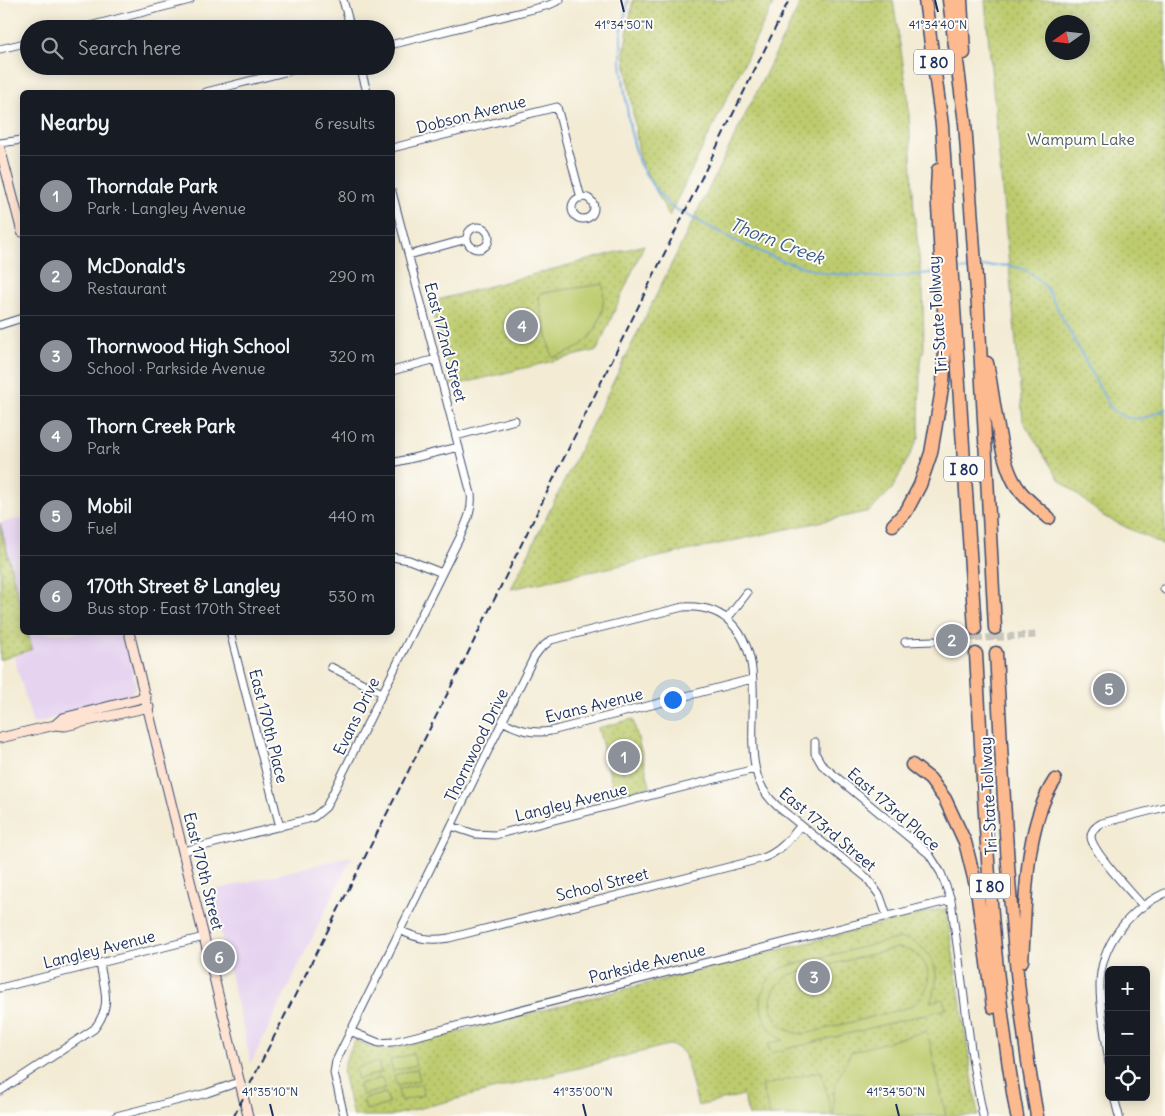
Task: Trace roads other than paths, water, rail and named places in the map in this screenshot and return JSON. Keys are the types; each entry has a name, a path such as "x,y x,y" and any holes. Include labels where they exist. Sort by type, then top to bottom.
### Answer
{"highway":[{"name":"I 80","path":"925,0 942,125 936,189 944,237 948,309"},
{"name":"I 80","path":"949,0 965,123 979,323 995,628"},
{"path":"961,0 964,29 965,123"},
{"path":"893,525 912,502 931,453 943,383 948,309"},
{"name":"Tri-State Tollway","path":"948,309 974,629"},
{"path":"979,323 1007,465 1016,487 1049,518"},
{"name":"Tri-State Tollway","path":"996,653 1011,913 1019,998 1037,1116"},
{"name":"Tri-State Tollway","path":"976,654 994,943 999,995 1017,1116"},
{"path":"912,765 930,779 945,799 965,842 977,890 989,986 1000,1046 1011,1080"},
{"path":"1019,998 1028,868 1039,810 1055,780"}],"street":[{"path":"113,20 190,0"},
{"path":"343,0 349,20"},
{"path":"395,44 549,5 560,0"},
{"path":"0,49 20,44"},
{"path":"214,90 273,75"},
{"path":"362,75 366,90"},
{"name":"Dobson Avenue","path":"395,147 557,107 581,198"},
{"path":"0,143 20,140"},
{"path":"0,148 20,224"},
{"name":"East 172nd Street","path":"395,203 472,500"},
{"path":"409,255 467,239"},
{"path":"0,325 20,319"},
{"path":"395,370 436,359"},
{"path":"456,436 515,420"},
{"path":"395,462 458,446"},
{"name":"Evans Drive","path":"184,852 314,817 326,807 463,531 472,500"},
{"path":"395,558 409,560 442,574"},
{"path":"727,618 747,593"},
{"name":"Thornwood Drive","path":"350,1031 537,652 551,640 683,607 704,608 727,618"},
{"name":"East 173rd Street","path":"727,618 738,630 750,654 755,769 760,785 769,799 867,878 880,896 887,916"},
{"name":"East 170th Street","path":"131,635 248,1116"},
{"name":"East 170th Place","path":"231,635 280,827"},
{"path":"905,642 934,641"},
{"path":"331,667 382,693"},
{"name":"Evans Avenue","path":"502,721 525,731 551,731 752,679"},
{"path":"55,725 62,718 146,697"},
{"path":"0,738 55,725 65,726 149,707"},
{"name":"East 173rd Place","path":"815,742 816,753 822,764 929,854 941,873 951,900"},
{"name":"Langley Avenue","path":"451,826 475,834 495,835 755,769"},
{"path":"1143,906 1102,858 1093,843 1092,832 1097,825 1102,823 1165,807"},
{"name":"School Street","path":"400,930 420,939 448,938 760,858 779,850 801,825"},
{"path":"1108,1056 1100,986 1108,948 1133,913 1165,894"},
{"path":"951,900 983,1116"},
{"name":"Parkside Avenue","path":"350,1031 379,1043 393,1042 951,900"},
{"name":"Langley Avenue","path":"0,988 204,937"},
{"path":"0,1091 94,1029 103,1018 106,1004 100,963"},
{"path":"344,1116 334,1067 350,1031"},
{"path":"116,1116 207,1094 239,1082"},
{"path":"1115,1101 1119,1116"}],"waterway":[{"name":"Thorn Creek","path":"628,0 621,34 621,64 630,129 639,163 652,185 670,206 736,241 777,259 824,273 888,278 938,272"},
{"name":"Thorn Creek","path":"980,267 1017,267 1032,274 1039,280 1047,289 1110,407 1117,413 1137,419 1150,416 1165,409"},
{"name":"Thorn Creek","path":"958,270 970,269"}],"tunnel":[{"path":"995,628 996,653"},
{"path":"975,629 976,654"},
{"path":"934,641 1036,635"}],"railway":[{"path":"234,1116 468,653 789,0"}],"place":[{"name":"Thorn Creek Park","path":"522,326"},
{"name":"McDonald's","path":"952,640"},
{"name":"Mobil","path":"1109,689"},
{"name":"Thorndale Park","path":"624,757"},
{"name":"170th Street & Langley","path":"219,957"},
{"name":"Thornwood High School","path":"814,977"}],"park label":[{"name":"Wampum Lake","path":"1081,139"}]}
